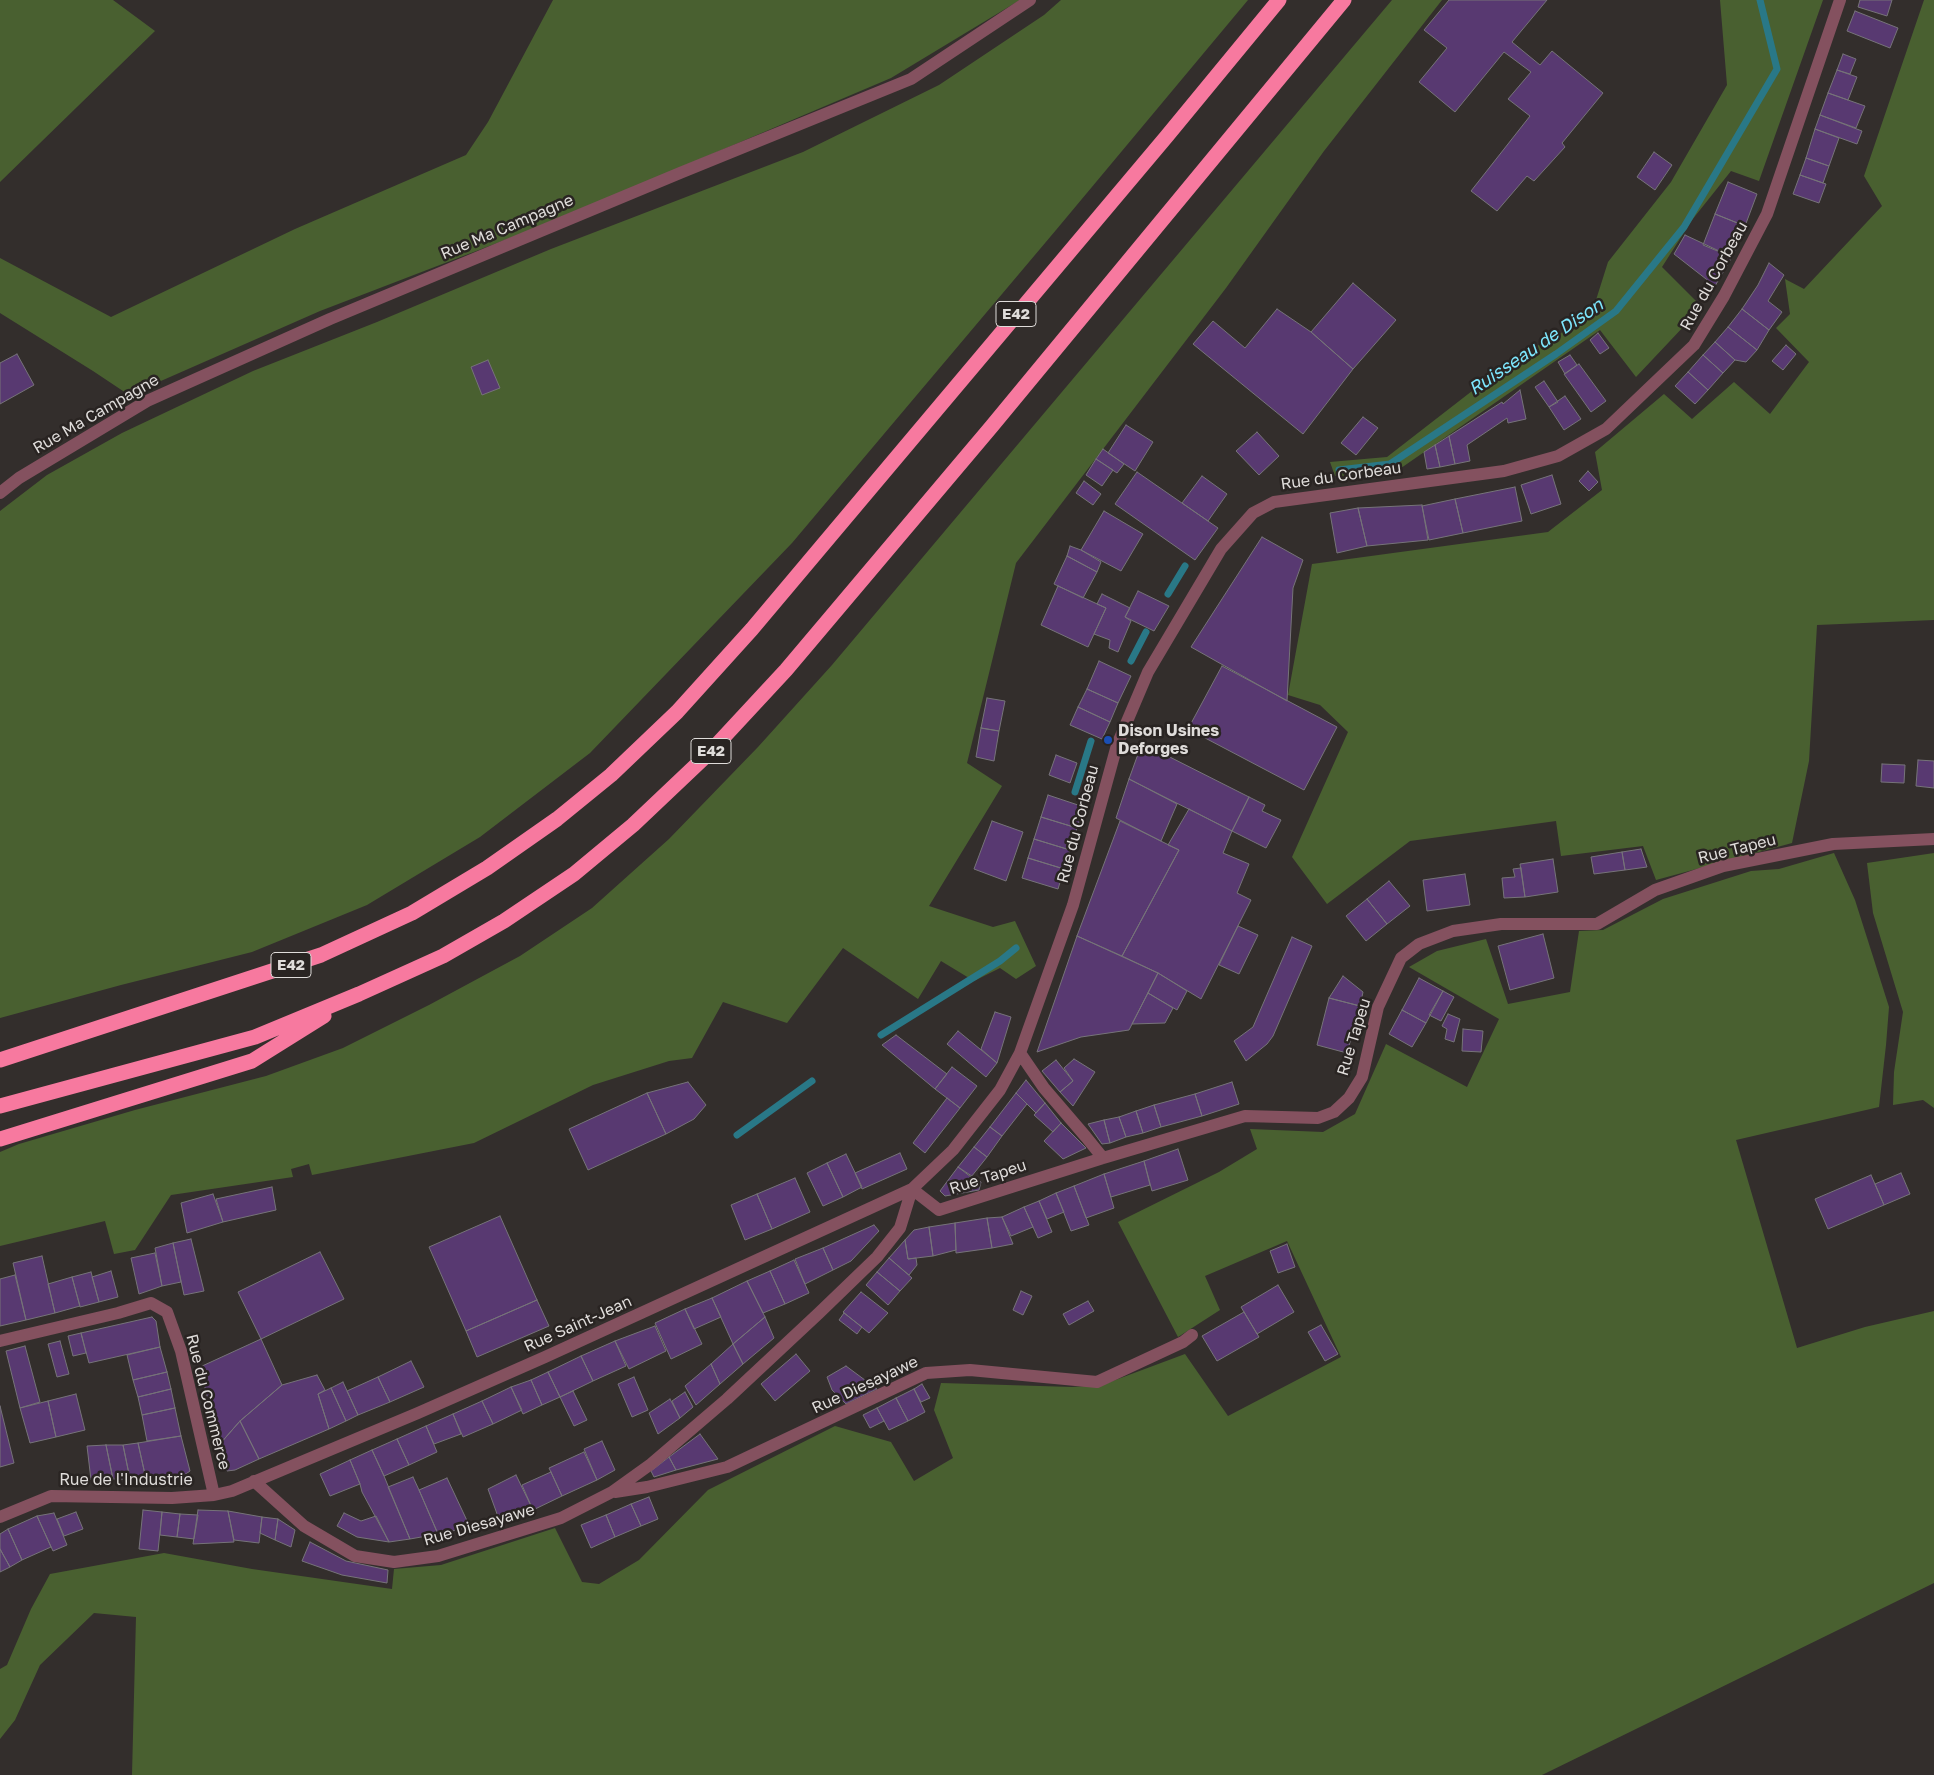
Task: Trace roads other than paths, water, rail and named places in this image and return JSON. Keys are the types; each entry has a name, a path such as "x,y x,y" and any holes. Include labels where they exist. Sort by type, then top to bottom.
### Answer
{"highway":[{"name":"E42","path":"0,1060 321,955 412,914 487,868 557,819 611,776 677,712 752,629 1279,0"},
{"name":"E42","path":"0,1106 255,1037 359,994 443,956 504,921 574,874 633,825 709,753 786,670 992,426 1344,0"},
{"path":"0,1139 252,1061 359,994"}],"street":[{"name":"Rue Ma Campagne","path":"0,493 19,478 147,401 340,315 911,79 1030,0"},
{"name":"Rue du Corbeau","path":"912,1189 953,1150 1000,1090 1020,1053 1073,905 1117,745 1148,672 1221,549 1253,513 1274,502 1504,471 1558,456 1606,429 1694,344 1724,296 1767,214 1840,0"},
{"name":"Rue Tapeu","path":"912,1189 939,1210 1102,1158 1245,1116 1318,1118 1334,1112 1350,1098 1362,1077 1378,1007 1401,958 1418,944 1444,934 1501,924 1597,924 1655,890 1723,866 1832,844 1934,839"},
{"path":"1020,1053 1044,1088 1102,1158"},
{"name":"Rue Saint-Jean","path":"254,1481 418,1413 527,1365 912,1189"},
{"name":"Rue Diesayawe","path":"254,1481 304,1526 355,1556 394,1562 438,1556 561,1518 612,1492 651,1464 727,1399 877,1257 900,1228 912,1189"},
{"name":"Rue du Commerce","path":"0,1341 152,1303 167,1312 182,1351 214,1496"},
{"name":"Rue Diesayawe","path":"612,1492 647,1487 726,1468 926,1373 970,1370 1097,1382 1183,1342 1192,1335"},
{"name":"Rue de l'Industrie","path":"0,1517 51,1496 172,1498 214,1496 232,1491 254,1481"}],"waterway":[{"name":"Ruisseau de Dison","path":"1339,470 1390,464 1556,354 1616,311 1684,227 1777,69 1760,0"},
{"name":"Ruisseau de Dison","path":"1168,594 1185,566"},
{"name":"Ruisseau de Dison","path":"1131,661 1146,632"},
{"name":"Ruisseau de Dison","path":"1075,792 1091,741"},
{"name":"Ruisseau de Dison","path":"881,1035 1000,961 1016,948"},
{"name":"Ruisseau de Dison","path":"737,1135 812,1081"}],"place":[{"name":"Dison Usines Deforges","path":"1108,740"}]}
